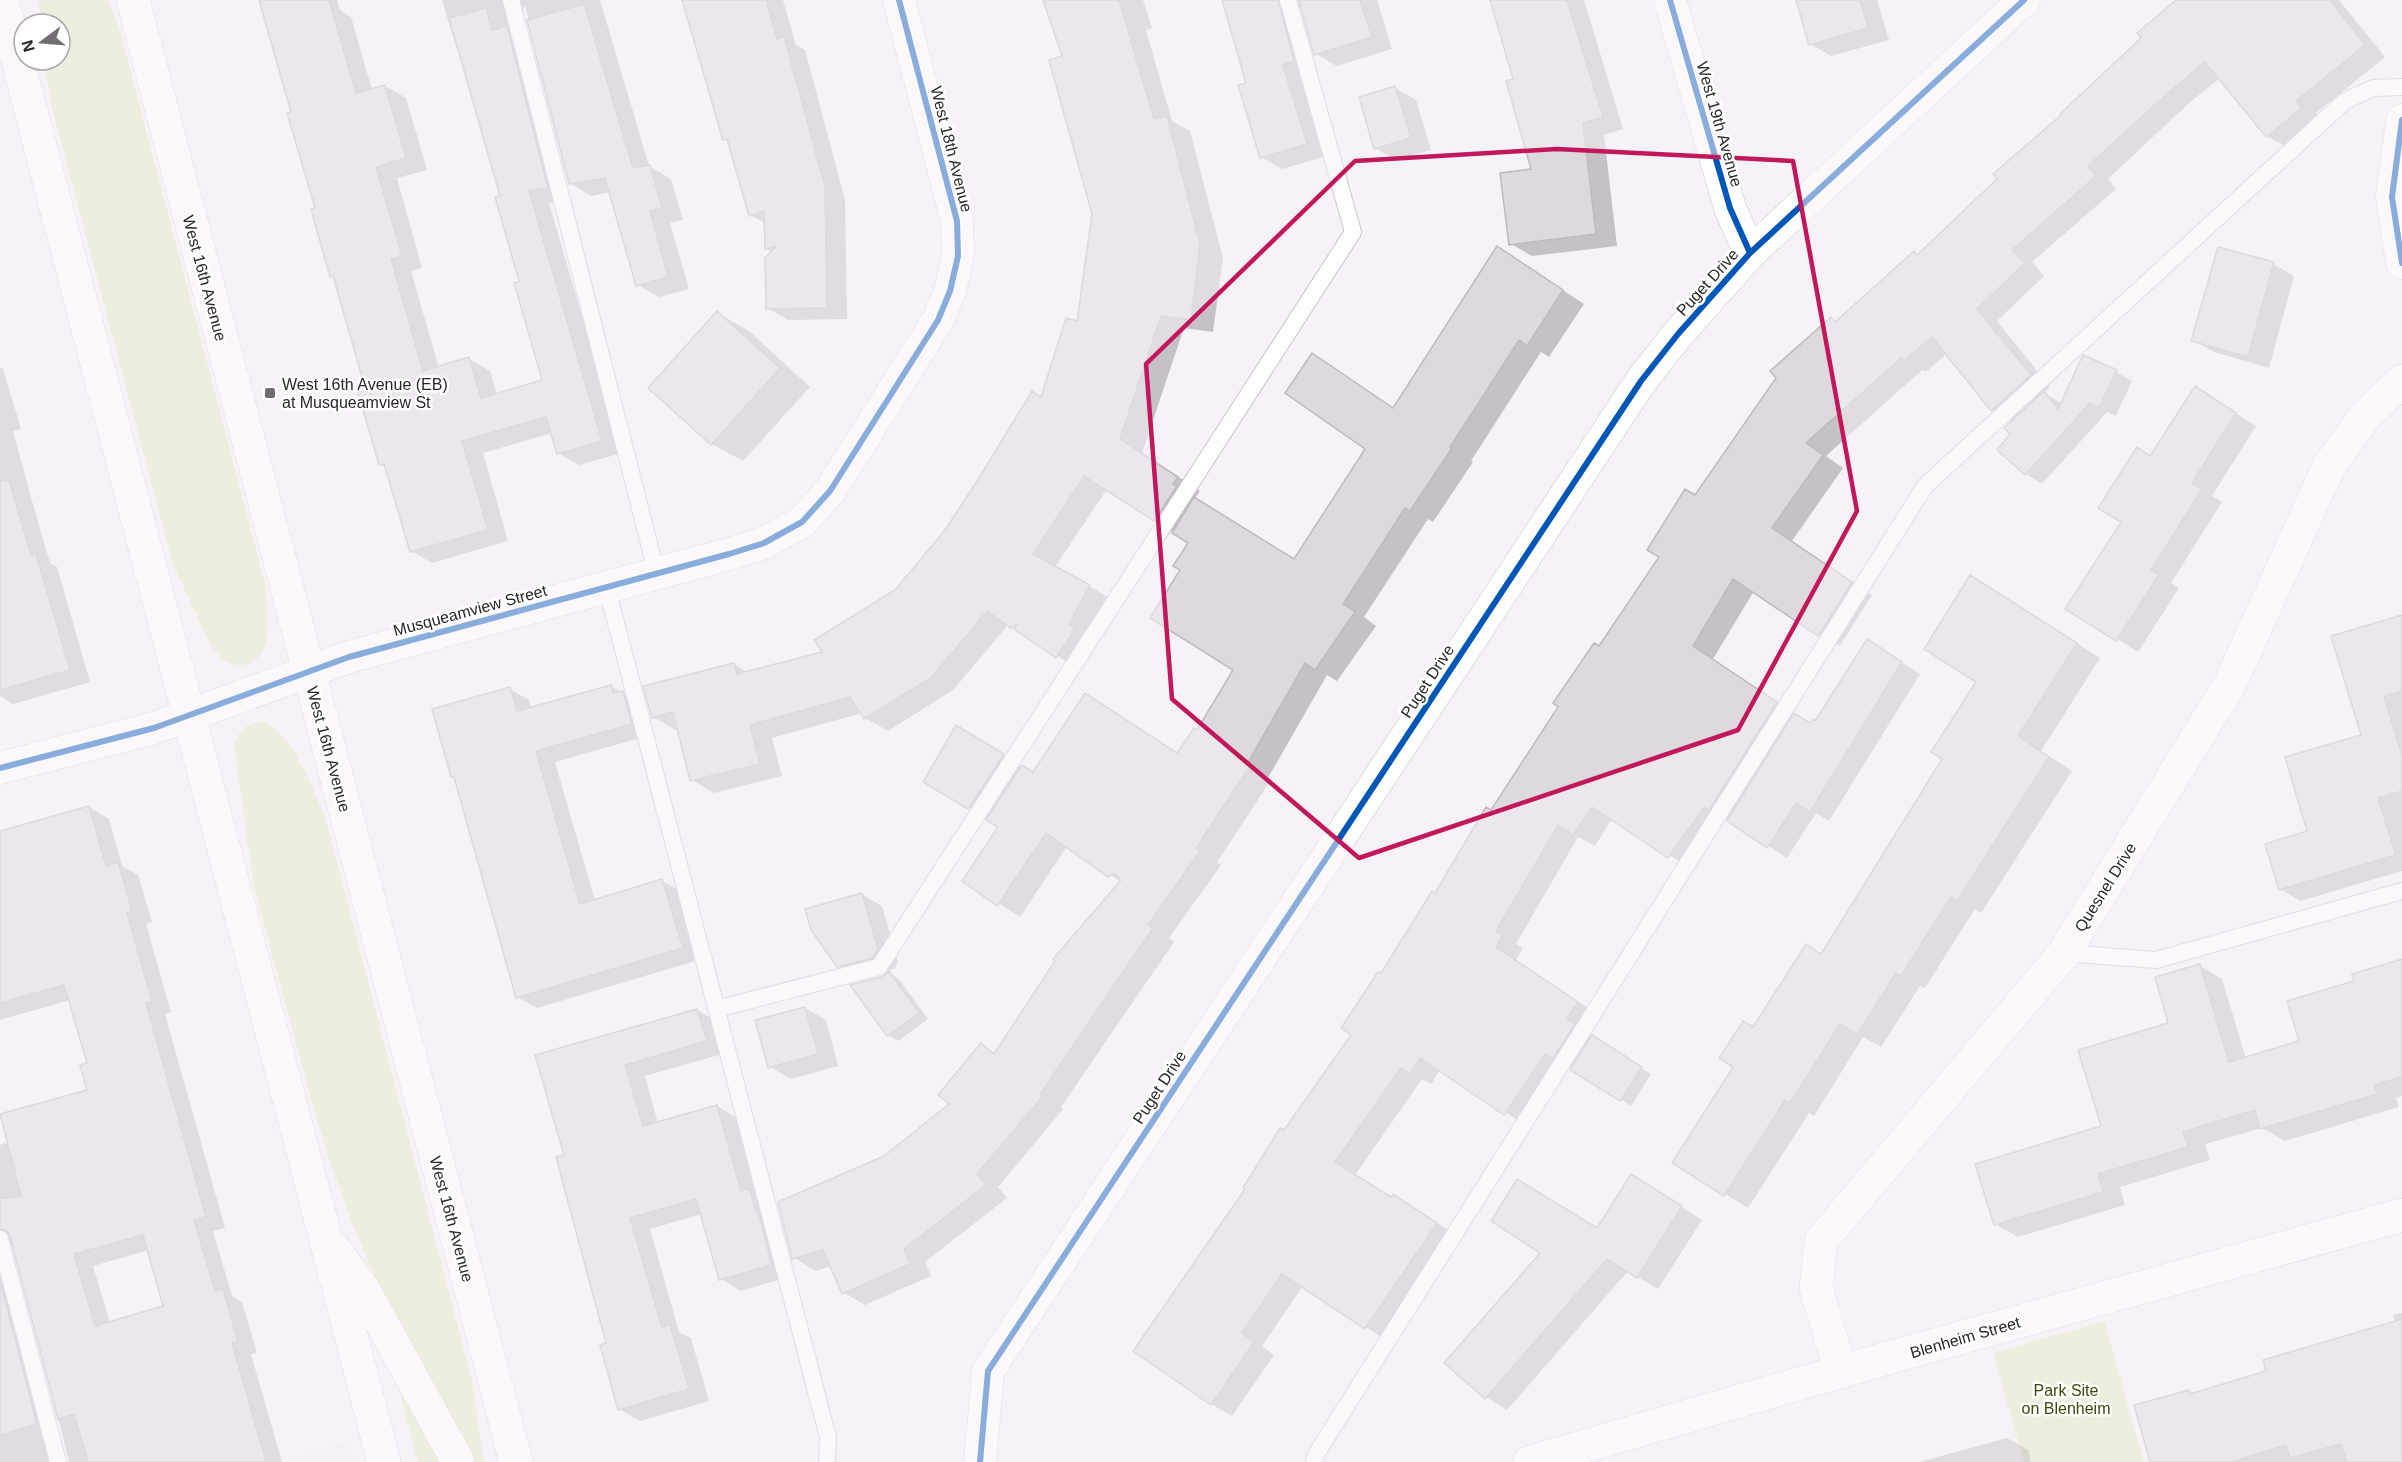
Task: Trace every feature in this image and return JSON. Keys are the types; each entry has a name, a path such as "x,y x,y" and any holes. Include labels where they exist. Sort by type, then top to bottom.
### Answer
{"main road":[{"path":"2,0 384,1462"},
{"name":"West 16th Avenue","path":"133,0 516,1462"},
{"name":"Quesnel Drive","path":"1841,1372 1815,1288 1821,1241 2064,953 2230,684 2329,466 2365,416 2402,381"},
{"name":"Blenheim Street","path":"1530,1462 1841,1372 2402,1215"},
{"path":"324,1234 365,1292 458,1462"}],"street":[{"name":"West 18th Avenue","path":"890,399 938,320 950,291 958,256 957,221 953,203 898,0"},
{"name":"West 19th Avenue","path":"1670,0 1730,208 1750,253"},
{"name":"Puget Drive","path":"980,1462 988,1371 1641,381 1678,334 1750,253 2014,3"},
{"path":"2402,120 2391,196 2402,263"},
{"name":"Musqueamview Street","path":"0,768 154,728 369,651 657,575 764,543 802,522 830,491 890,399"}],"lane":[{"path":"511,0 657,575"},
{"path":"716,1009 879,967 1353,232 1288,0"},
{"path":"1314,1462 1925,486 2345,101 2373,87 2402,87"},
{"path":"607,588 826,1427 827,1462"},
{"path":"2064,953 2156,960 2402,891"},
{"path":"0,1239 58,1462"}],"highlighted area":[{"path":"1557,149 1793,161 1857,511 1738,730 1359,858 1172,699 1146,364 1355,161"}],"shaded area":[{"path":"349,1441 355,1462 277,1462"}],"green space":[{"path":"39,0 108,0 120,30 265,583 267,631 265,643 261,653 254,661 243,665 229,663 212,647 173,565 51,104 47,72 72,72 72,12 40,12"},
{"path":"262,722 283,737 292,749 325,816 472,1381 484,1462 469,1462 380,1288 352,1223 314,1110 254,888 234,745 244,728"},
{"name":"Park Site on Blenheim","path":"2104,1321 2144,1462 2024,1462 1993,1353"},
{"path":"405,1390 443,1462 418,1462 400,1393"}],"building":[{"path":"259,0 329,0 356,93 385,85 406,158 376,167 402,256 391,259 423,371 469,357 481,398 542,380 514,283 519,281 495,197 500,196 449,18 486,8 492,30 507,26 548,188 529,191 602,441 557,454 546,417 462,441 488,530 410,552 384,464 379,465 357,389 365,387 311,209 315,208 287,113 291,112"},
{"path":"682,0 766,0 777,39 784,36 825,187 827,308 766,309 765,258 776,246 765,249 764,211 749,216 727,139 723,140"},
{"path":"1043,0 1119,0 1154,119 1167,116 1200,244 1191,320 1161,316 1120,439 1178,477 1173,484 1177,486 1154,521 1084,476 1033,554 1090,585 1069,624 1075,629 1056,658 1014,629 1017,624 1011,628 987,611 931,678 864,719 850,697 750,725 760,764 690,781 673,712 652,718 643,686 734,663 737,674 822,652 814,640 895,590 945,530 1032,391 1041,397 1066,318 1077,321 1092,214 1049,60 1062,56"},
{"path":"1222,0 1278,0 1294,61 1283,65 1307,144 1260,158 1238,85 1246,83"},
{"path":"1299,0 1360,0 1372,37 1314,55"},
{"path":"1490,0 1567,0 1603,117 1583,123 1596,234 1509,245 1500,173 1531,169 1506,81 1513,79"},
{"path":"1796,0 1860,0 1868,28 1809,45"},
{"path":"2176,0 2330,0 2365,45 2296,101 2302,108 2266,137 2205,62 2088,166 2096,176 2012,250 2025,263 1977,309 2031,375 1991,411 1932,337 1904,361 1901,358 1806,443 1823,455 1772,528 1852,582 1818,636 1733,579 1693,646 1777,702 1709,810 1704,807 1668,858 1592,807 1573,835 1558,825 1496,931 1503,935 1496,947 1578,1002 1567,1019 1575,1024 1553,1058 1545,1054 1504,1115 1420,1058 1410,1074 1401,1068 1335,1162 1391,1197 1393,1194 1437,1223 1365,1329 1282,1274 1242,1333 1254,1342 1211,1405 1133,1351 1245,1189 1243,1188 1280,1128 1284,1130 1351,1035 1341,1028 1378,972 1381,973 1432,891 1435,893 1486,807 1491,810 1558,707 1553,703 1594,643 1599,646 1659,557 1647,550 1685,489 1695,495 1776,378 1770,371 1831,317 1835,322 1914,251 1917,255 1997,179 1993,174 2061,115 2141,38 2137,33"},
{"path":"584,4 633,168 650,165 662,208 650,211 668,277 636,286 605,178 569,184 527,20"},
{"path":"1395,86 1411,138 1374,149 1359,97"},
{"path":"1497,246 1563,290 1527,346 1519,340 1410,511 1405,508 1343,604 1355,612 1315,670 1305,663 1247,764 1250,766 1196,848 1200,851 1148,925 1153,928 1040,1094 1043,1096 977,1174 986,1185 904,1249 910,1264 842,1294 823,1250 792,1259 778,1202 884,1156 949,1104 938,1095 981,1043 994,1054 1055,961 1053,959 1121,880 1114,873 1108,877 1046,833 997,906 962,881 998,827 986,820 1022,765 1033,772 1085,693 1177,753 1194,728 1197,730 1233,670 1150,618 1180,570 1173,566 1188,543 1172,533 1194,497 1294,559 1365,449 1285,393 1312,353 1393,408"},
{"path":"2218,247 2274,262 2248,357 2191,341"},
{"path":"717,311 780,368 711,445 648,388"},
{"path":"2083,355 2117,370 2099,408 2090,403 2025,475 1997,450 2010,434 2004,428 2044,391 2058,409"},
{"path":"2195,386 2236,413 2192,483 2202,489 2151,570 2159,575 2116,641 2065,609 2121,522 2098,508 2137,447 2150,456"},
{"path":"9,480 31,555 36,554 70,670 0,690 0,481"},
{"path":"1970,575 2077,643 2018,736 2049,757 1957,901 1951,897 1901,976 1896,973 1857,1035 1840,1024 1790,1103 1785,1100 1724,1196 1672,1163 1733,1067 1719,1058 1743,1021 1753,1027 1806,944 1821,954 1942,759 1931,752 1976,682 1924,649"},
{"path":"2402,615 2402,691 2384,696 2402,755 2402,791 2378,798 2396,855 2279,890 2265,844 2307,831 2285,757 2361,735 2331,636"},
{"path":"1867,639 1902,662 1810,812 1796,803 1767,848 1727,821 1794,713 1810,723 1813,719 1815,721"},
{"path":"611,685 613,693 623,691 632,724 536,751 580,904 662,879 683,948 516,998 454,777 451,777 432,709 510,687 517,711"},
{"path":"956,725 1004,754 968,809 923,782"},
{"path":"89,806 106,866 118,862 132,911 127,913 152,1001 146,1003 206,1217 194,1220 215,1291 223,1289 238,1342 232,1343 266,1462 88,1462 74,1414 58,1419 10,1236 7,1231 0,1229 0,1199 21,1196 0,1114 87,1090 80,1065 87,1063 64,985 0,1003 0,831","holes":["143,1235 163,1306 95,1326 74,1254"]},
{"path":"862,893 878,949 872,958 837,967 811,930 805,909"},
{"path":"2402,959 2402,1077 2374,1085 2377,1094 2260,1129 2255,1110 2183,1132 2188,1147 2098,1174 2103,1192 1994,1225 1975,1164 2101,1126 2078,1050 2168,1023 2155,977 2200,964 2229,1062 2299,1041 2287,1001 2354,981 2352,974"},
{"path":"889,971 919,1013 887,1036 850,985 882,977"},
{"path":"805,1007 818,1054 768,1068 755,1020"},
{"path":"697,1009 707,1041 625,1065 643,1126 717,1105 741,1191 749,1188 756,1211 758,1210 772,1265 719,1280 696,1199 630,1218 662,1327 670,1325 689,1389 618,1410 600,1345 606,1343 556,1157 564,1155 535,1055"},
{"path":"1592,1035 1642,1067 1620,1101 1570,1070"},
{"path":"1631,1174 1682,1206 1637,1278 1607,1259 1485,1399 1444,1363 1540,1253 1491,1221 1517,1179 1597,1228"},
{"path":"0,1281 37,1424 0,1435"},
{"path":"2402,1319 2402,1462 2347,1462 2341,1444 2290,1458 2286,1445 2231,1462 2150,1462 2134,1405 2189,1390 2190,1394 2266,1371 2263,1360"}],"cycle path":[{"path":"0,768 154,728 349,657 729,554 764,543 802,522 830,491 938,320 950,291 958,256 957,221 899,0"},
{"path":"1670,0 1730,208 1750,253"},
{"path":"980,1462 988,1371 1641,381 1678,334 1750,253 2024,0"},
{"path":"2402,120 2392,197 2402,263"}],"place":[{"name":"West 16th Avenue (EB) at Musqueamview St","path":"270,393"}]}
